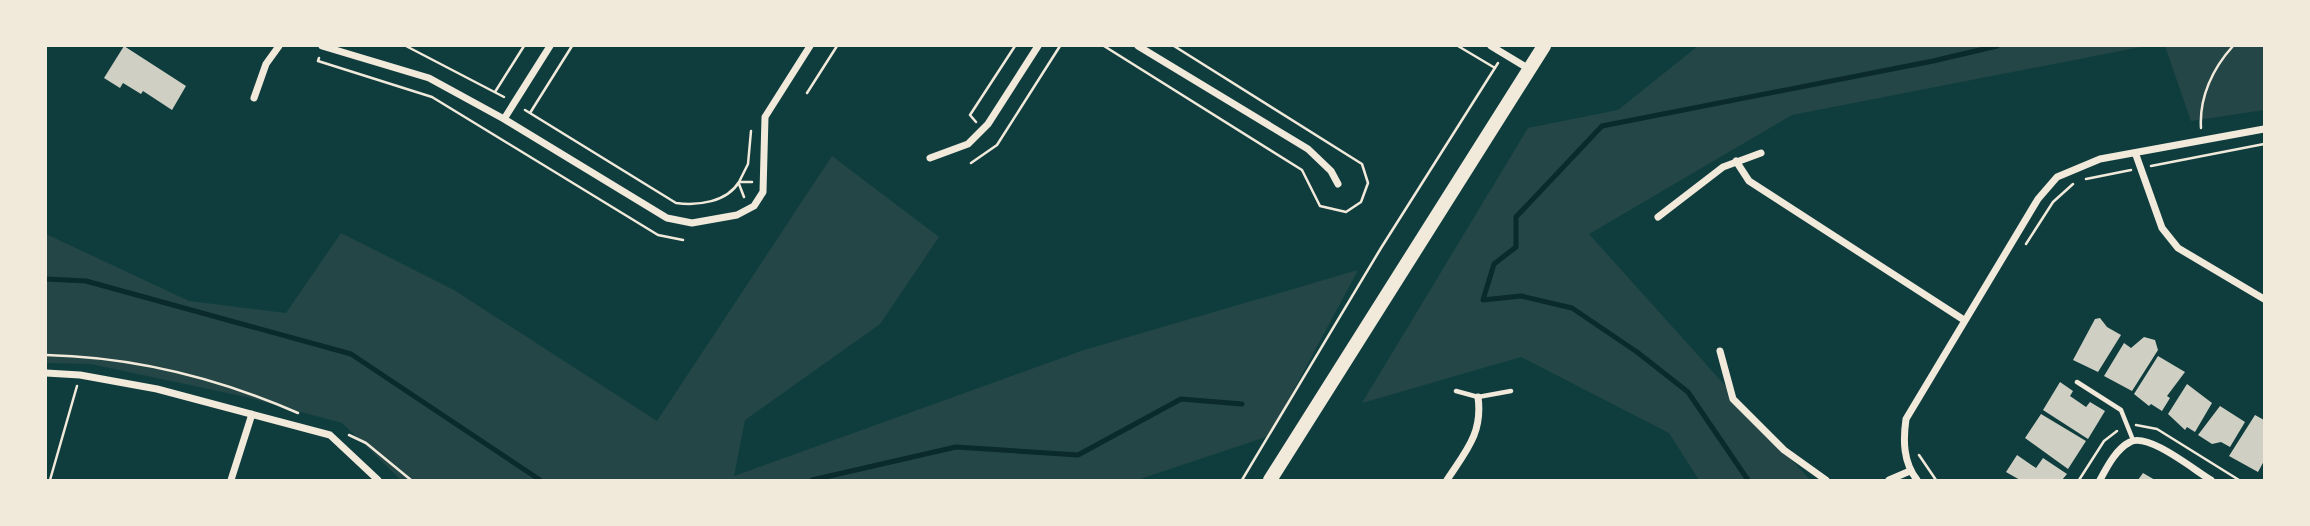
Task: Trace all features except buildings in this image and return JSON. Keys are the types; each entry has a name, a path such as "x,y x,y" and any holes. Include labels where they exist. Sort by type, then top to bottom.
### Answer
{"main road":[{"path":"1270,481 1544,46"}],"street":[{"path":"254,98 266,64 279,46"},
{"path":"322,46 418,74 504,120 667,218 692,223 748,211 763,191 765,117 810,46"},
{"path":"504,120 550,46"},
{"path":"929,158 968,144 983,130 1038,46"},
{"path":"1138,46 1308,149 1331,171 1338,184"},
{"path":"1491,46 1530,69"},
{"path":"1917,481 1910,471 1903,441 1906,419 2038,199 2057,177 2100,159 2136,155 2264,129"},
{"path":"1658,218 1716,172 1736,161 1761,153"},
{"path":"2136,155 2162,228 2178,248 2264,299"},
{"path":"1736,161 1749,181 1964,320"},
{"path":"1720,351 1733,399 1784,450 1826,481"},
{"path":"46,373 80,374 158,389 330,435 378,481"},
{"path":"1447,481 1474,439 1481,418 1478,397"},
{"path":"231,481 252,414"},
{"path":"2100,481 2122,447 2133,440 2154,444 2211,481"},
{"path":"1889,481 1910,471"}],"lane":[{"path":"2077,382 2121,410 2133,440"},
{"path":"1456,391 1478,397 1511,391"}],"path":[{"path":"322,46 318,61 432,97 658,235 683,240"},
{"path":"406,46 514,103 676,203 698,206 734,191 739,182 748,211"},
{"path":"495,92 524,46"},
{"path":"530,113 572,46"},
{"path":"807,93 837,46"},
{"path":"997,145 970,115 1015,46"},
{"path":"971,163 997,145 1060,46"},
{"path":"1458,46 1495,68"},
{"path":"2203,141 2200,117 2210,77 2233,46"},
{"path":"1242,481 1381,248 1504,54"},
{"path":"2025,247 2053,202 2070,186 2082,180 2264,144"},
{"path":"50,481 80,374"},
{"path":"1910,471 1917,452 1936,481"}],"shaded area":[{"path":"1698,46 2146,46 1792,115 1589,234 1810,480 1699,480 1669,433 1521,357 1362,403 1528,128 1618,110"},
{"path":"2165,46 2264,46 2264,110 2191,121"},
{"path":"832,156 939,237 880,324 745,420 734,476 1084,350 1358,270 1269,436 1137,480 401,480 342,423 246,397 91,364 46,363 46,234 189,301 286,313 341,233 454,290 657,421"}],"waterway":[{"path":"1748,480 1688,392 1637,352 1572,308 1521,296 1483,300 1494,264 1516,247 1516,217 1602,126 1997,46"},
{"path":"46,279 86,281 351,354 540,480"},
{"path":"812,480 956,447 1078,455 1181,399 1242,404"}]}
